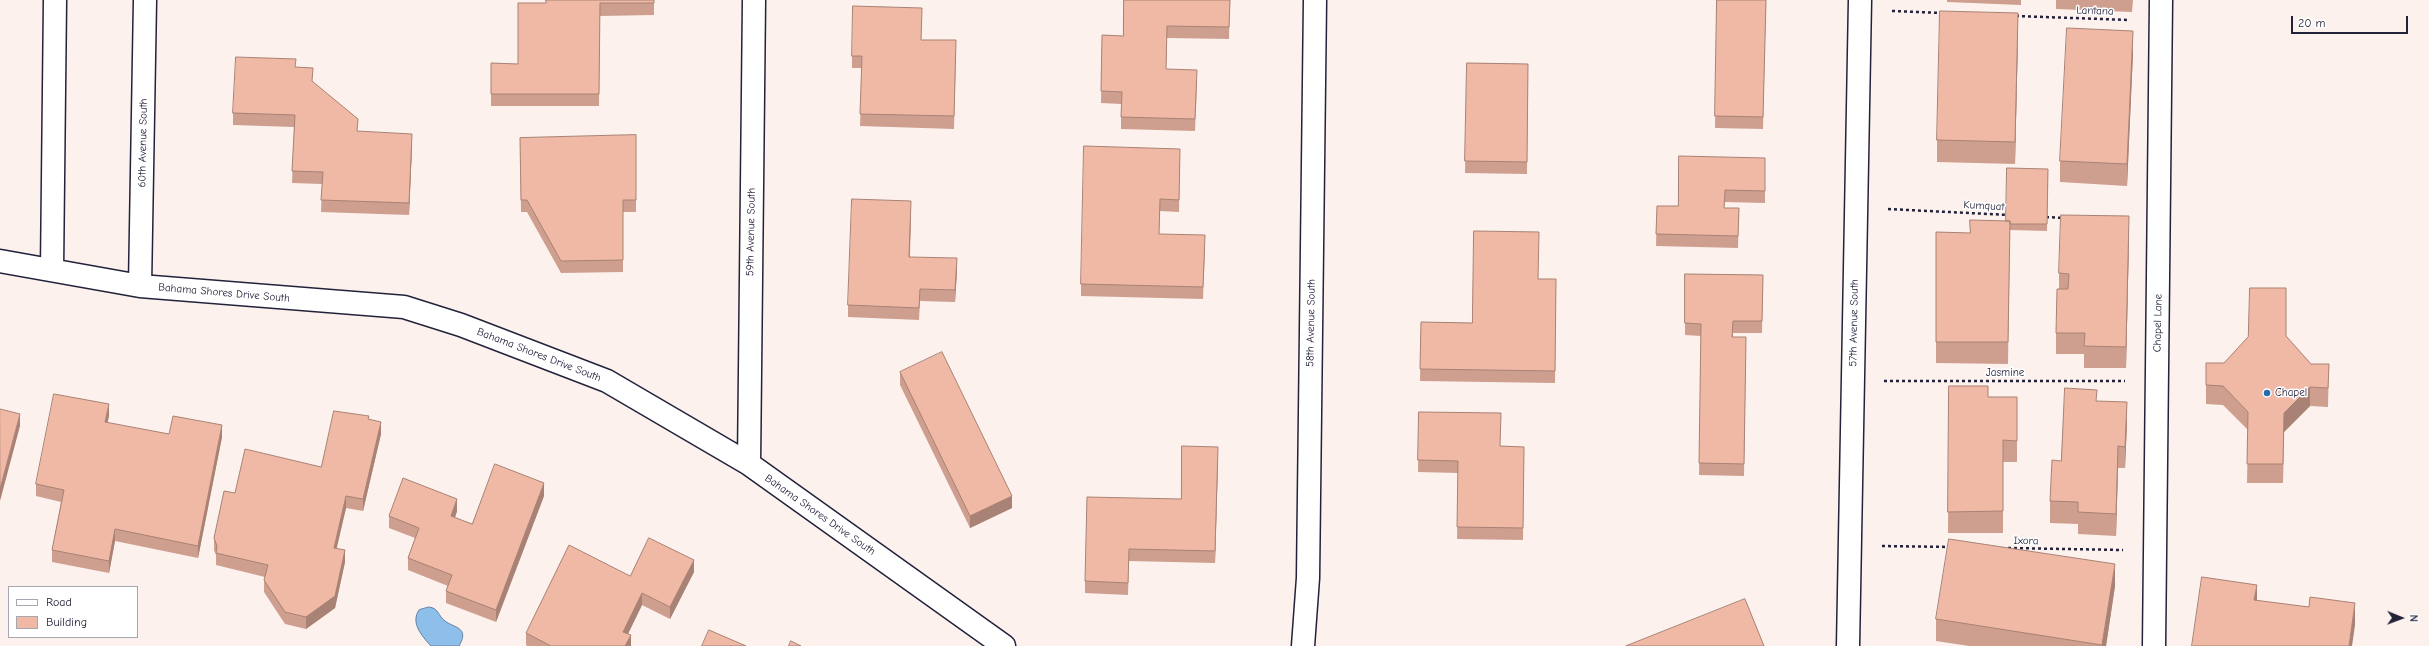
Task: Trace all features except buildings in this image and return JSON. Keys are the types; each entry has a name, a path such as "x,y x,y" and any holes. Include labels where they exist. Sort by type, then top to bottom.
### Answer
{"street":[{"path":"52,270 55,0"},
{"name":"60th Avenue South","path":"140,286 145,0"},
{"name":"59th Avenue South","path":"749,464 754,0"},
{"name":"58th Avenue South","path":"1303,646 1308,578 1316,0"},
{"name":"Chapel Lane","path":"2154,646 2161,0"},
{"name":"57th Avenue South","path":"1848,646 1860,5"},
{"name":"Bahama Shores Drive South","path":"0,261 140,286 404,307 461,325 607,380 749,464 1004,646"}],"path":[{"path":"1860,5 1947,13"},
{"name":"Lantana","path":"2010,16 2161,21"},
{"name":"Kumquat","path":"1856,208 2016,216"},
{"path":"2039,217 2071,218"},
{"name":"Jasmine","path":"1853,382 2157,380"},
{"path":"1850,545 1959,547"},
{"name":"Ixora","path":"2006,548 2155,551"}],"water":[{"path":"429,607 435,609 445,621 460,629 463,635 459,646 431,646 424,638 418,629 416,620 419,610"}],"place":[{"name":"Chapel","path":"2267,393"}]}
